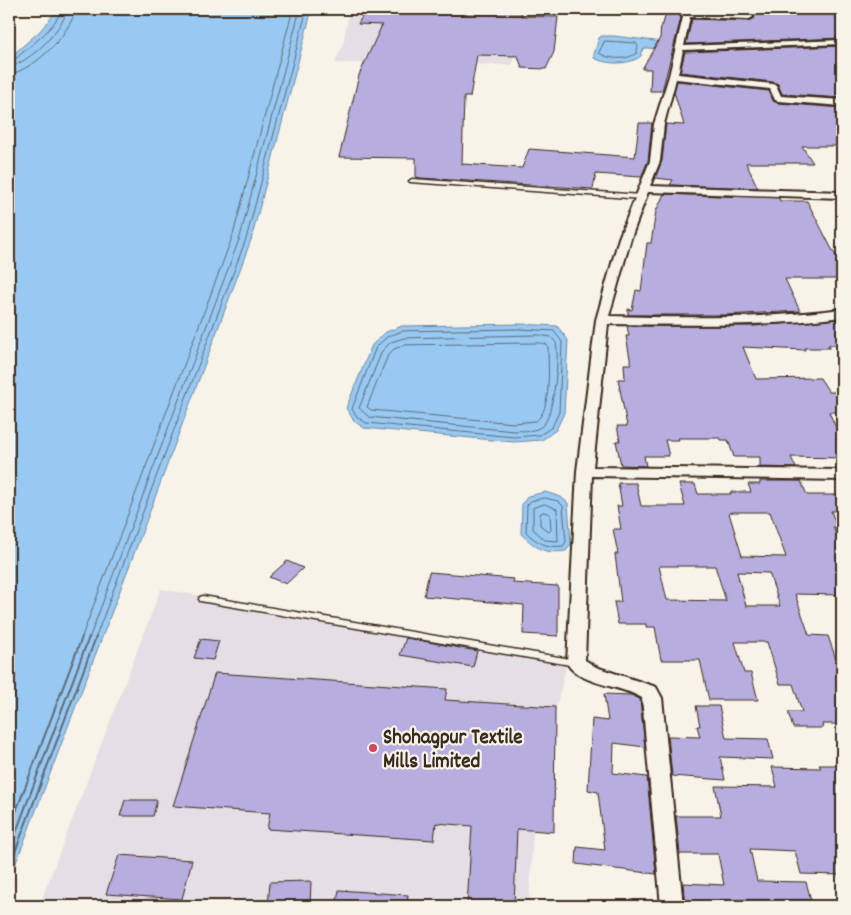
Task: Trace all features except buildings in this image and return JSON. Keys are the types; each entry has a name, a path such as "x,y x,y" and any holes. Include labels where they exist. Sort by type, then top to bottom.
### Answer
{"street":[{"path":"672,906 652,698 649,692 589,672 576,663 585,471 602,320 625,238 655,161 658,124 673,76 686,12 749,18 746,9"},
{"path":"678,48 720,48 842,42"},
{"path":"673,76 773,86 778,98 842,103"},
{"path":"643,193 842,195"},
{"path":"602,320 717,322 785,319 842,313"},
{"path":"585,471 842,475"}],"lane":[{"path":"412,181 643,193"},
{"path":"203,599 576,663"}],"shaded area":[{"path":"349,9 521,9 512,65 335,63 344,41"},
{"path":"161,589 568,659 535,794 529,906 39,906"}],"water":[{"path":"58,9 312,9 251,240 9,881 9,58 39,32"},
{"path":"601,36 663,42 667,49 645,48 641,52 641,56 631,61 605,62 594,58"},
{"path":"520,324 557,326 568,340 564,413 556,430 542,440 514,442 364,428 354,421 346,408 372,345 386,332 402,326"},
{"path":"545,492 561,497 568,503 571,544 566,551 546,551 521,534 522,504 528,496"}],"place":[{"name":"Shohagpur Textile Mills Limited","path":"373,748"}]}
